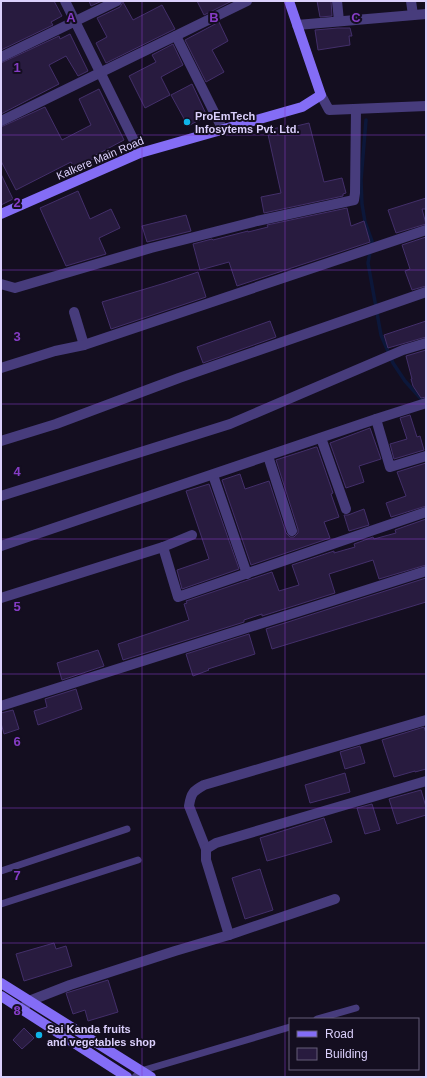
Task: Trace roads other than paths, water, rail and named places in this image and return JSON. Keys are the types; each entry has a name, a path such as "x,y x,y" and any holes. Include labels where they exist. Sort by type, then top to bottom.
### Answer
{"street":[{"path":"65,1 140,153"},
{"path":"1,57 117,1"},
{"path":"1,121 247,1"},
{"path":"289,1 321,95 329,110 426,106"},
{"path":"337,1 339,21"},
{"path":"411,1 413,15"},
{"path":"297,25 426,14"},
{"path":"176,36 223,130"},
{"name":"Kalkere Main Road","path":"1,214 140,153 302,107 321,95"},
{"path":"1,284 15,288 150,248 257,221 354,200 356,109"},
{"path":"1,368 55,351 84,345 426,230"},
{"path":"1,441 56,424 179,378 426,292"},
{"path":"74,312 84,345"},
{"path":"1,496 230,424 403,350 426,343"},
{"path":"1,546 426,403"},
{"path":"376,419 390,467 426,456"},
{"path":"321,438 346,509"},
{"path":"268,456 292,531"},
{"path":"213,475 247,574"},
{"path":"163,547 178,597 426,512"},
{"path":"1,598 163,547 192,535"},
{"path":"1,706 426,571"},
{"path":"229,936 206,860 206,849 189,806 190,798 194,790 204,785 426,720"},
{"path":"206,849 216,843 426,781"},
{"path":"22,1010 29,1001 70,985 175,951 229,936 335,898"},
{"path":"1,983 138,1074 151,1077"},
{"path":"1,996 127,1077"}],"lane":[{"path":"1,871 127,829"},
{"path":"1,904 138,860"},
{"path":"321,1018 356,1008"},
{"path":"138,1074 289,1027"}],"waterway":[{"path":"366,120 361,180 362,204 365,222 372,241 368,263 381,335 393,363 405,381 424,402"}],"place":[{"name":"ProEmTech Infosytems Pvt. Ltd.","path":"187,122"},
{"name":"Sai Kanda fruits and vegetables shop","path":"39,1035"}]}
